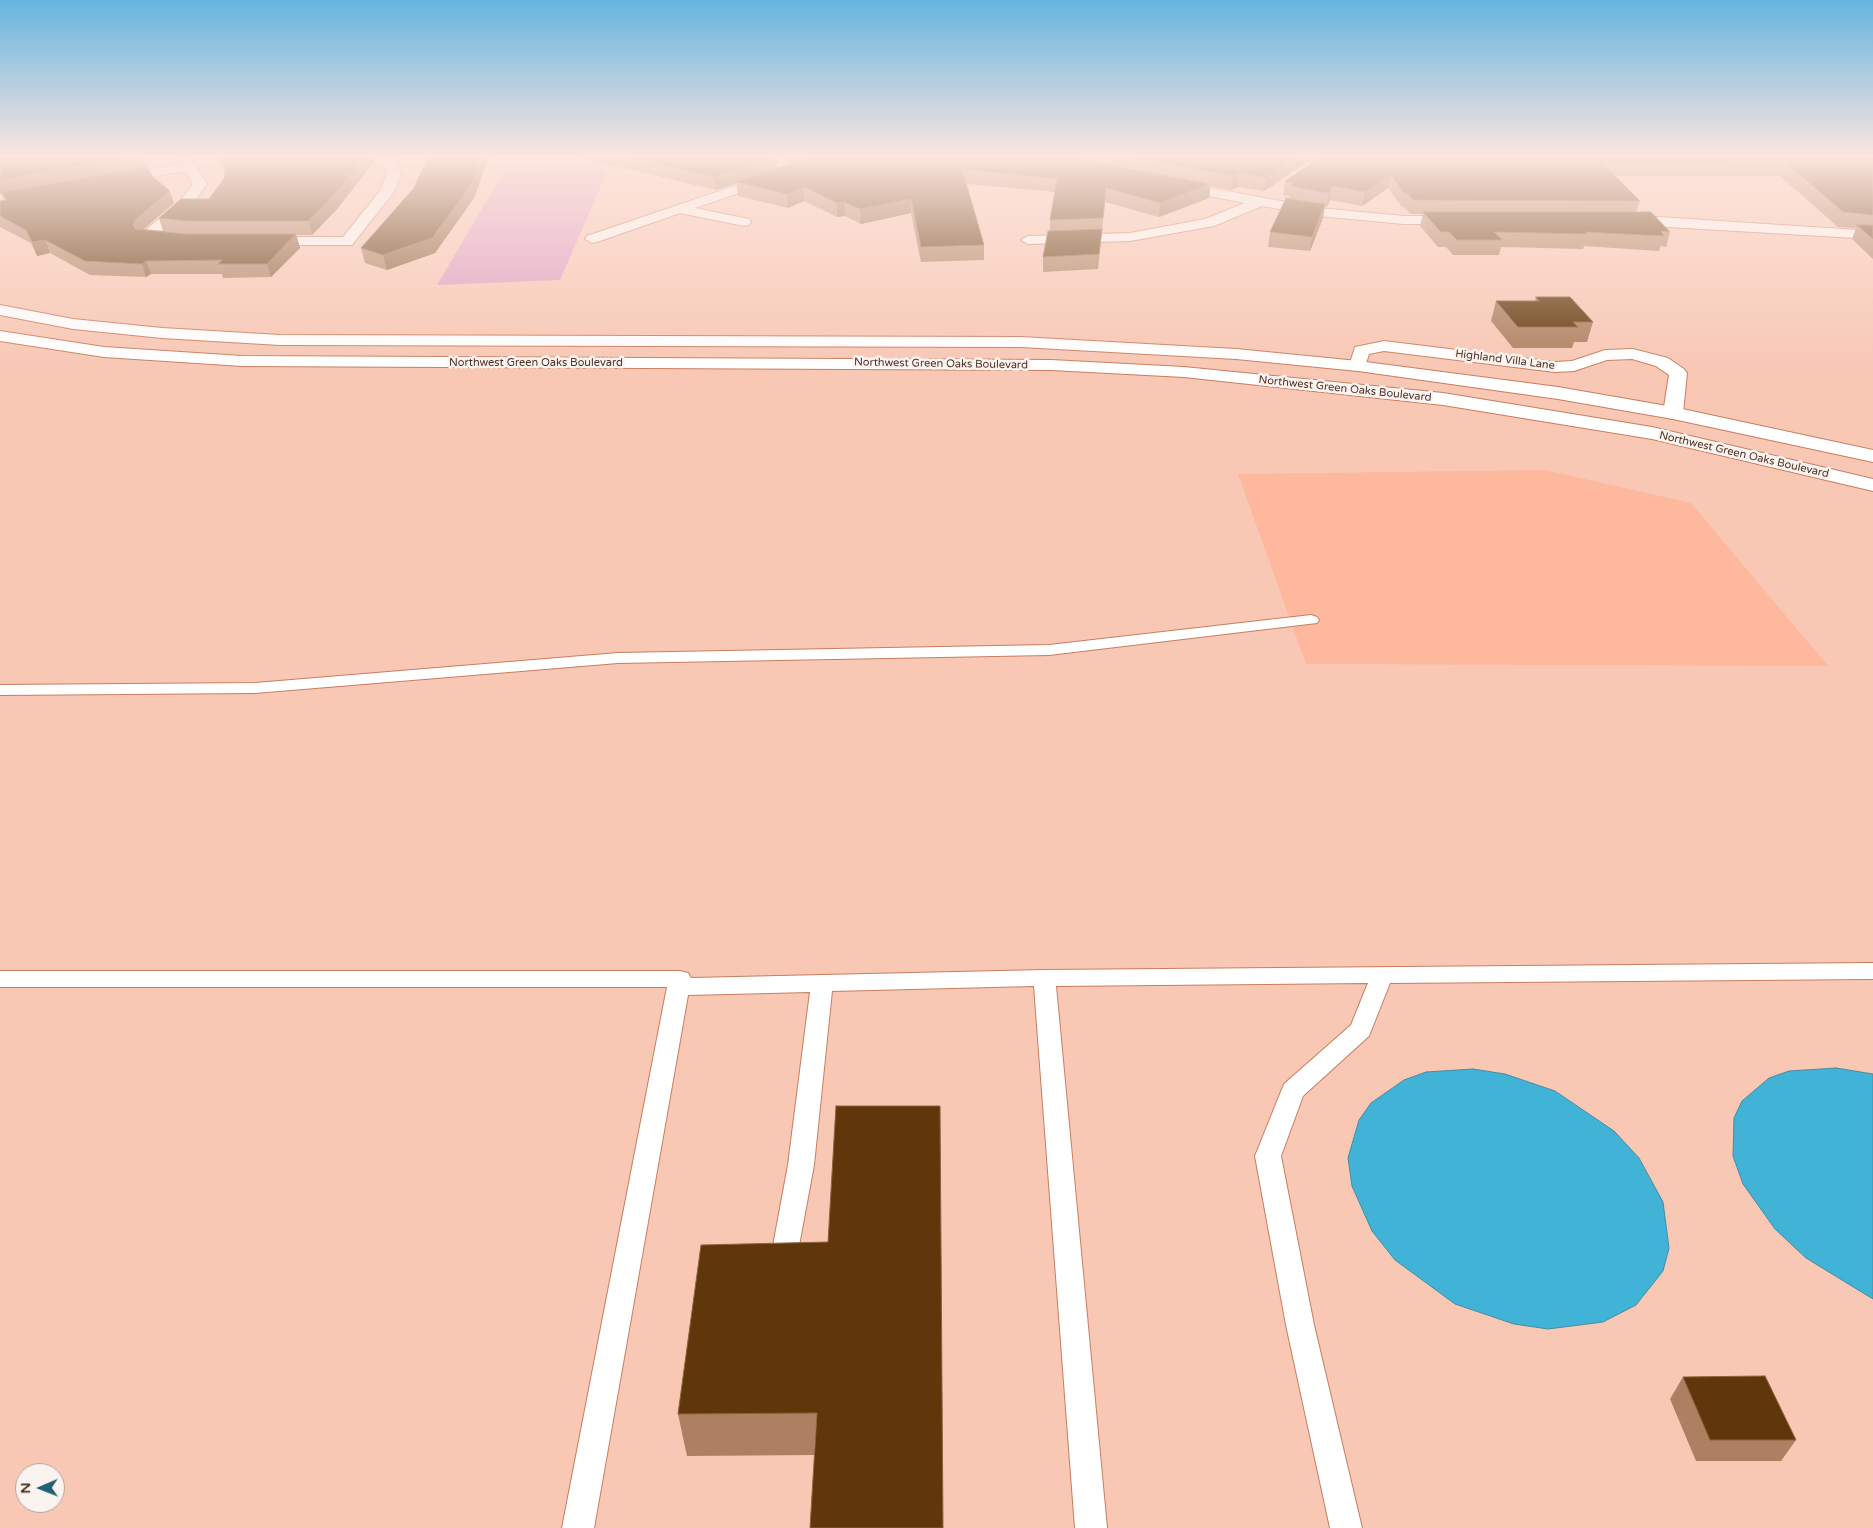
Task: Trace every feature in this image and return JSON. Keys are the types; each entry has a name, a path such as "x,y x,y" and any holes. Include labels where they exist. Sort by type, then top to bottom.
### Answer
{"main road":[{"path":"157,228 146,237 164,239"},
{"path":"250,242 347,242 358,228"},
{"path":"592,239 623,228"},
{"path":"1028,240 1130,237 1178,228"},
{"path":"1771,228 1873,235"},
{"name":"Northwest Green Oaks Boulevard","path":"0,310 73,324 162,333 280,340 1021,342 1359,359 1673,414 1873,456"},
{"name":"Northwest Green Oaks Boulevard","path":"0,336 104,352 170,358 242,361 1051,365 1184,372 1443,399 1652,434 1873,485"},
{"path":"435,363 450,341"},
{"name":"Highland Villa Lane","path":"1359,359 1372,347 1392,346 1563,367 1574,366 1605,354 1628,354 1654,360 1673,368 1678,374 1673,414"}],"lane":[{"path":"0,690 255,688 618,658 1049,650 1311,620"},
{"path":"678,987 1044,978 1873,971"},
{"path":"1346,1528 1300,1325 1268,1156 1293,1091 1361,1030 1382,975"},
{"path":"1044,978 1091,1528"},
{"path":"0,979 680,979 578,1528"},
{"path":"785,1251 801,1165 822,984"}],"shaded area":[{"path":"470,228 583,228 560,280 437,285"},
{"path":"1545,470 1691,503 1828,666 1306,664 1238,474"}],"water":[{"path":"1836,1068 1873,1074 1873,1299 1806,1258 1775,1229 1743,1184 1733,1156 1734,1118 1742,1101 1769,1078 1789,1071"},
{"path":"1473,1069 1505,1074 1555,1091 1614,1131 1639,1158 1663,1202 1669,1248 1663,1271 1636,1305 1603,1322 1548,1329 1514,1324 1455,1304 1395,1260 1372,1231 1352,1186 1348,1158 1359,1120 1371,1103 1404,1080 1426,1072"}],"building":[{"path":"23,228 135,228 187,234 296,234 267,264 218,264 222,260 146,261 142,264 85,261 45,240 32,242 26,230"},
{"path":"378,228 439,228 432,238 383,255 361,248"},
{"path":"917,228 979,228 984,245 921,247"},
{"path":"1272,228 1315,228 1312,237 1270,232"},
{"path":"1438,228 1666,228 1670,232 1661,231 1664,236 1585,232 1587,234 1494,232 1502,240 1457,240 1449,232 1441,232"},
{"path":"1861,228 1873,228 1873,239"},
{"path":"1102,229 1099,254 1043,257 1048,231"},
{"path":"1536,297 1570,297 1593,322 1573,322 1578,327 1518,327 1496,301 1539,301"},
{"path":"836,1106 940,1106 943,1528 810,1528 817,1413 678,1414 701,1245 828,1242"},
{"path":"1765,1376 1796,1440 1710,1440 1683,1377"}]}
